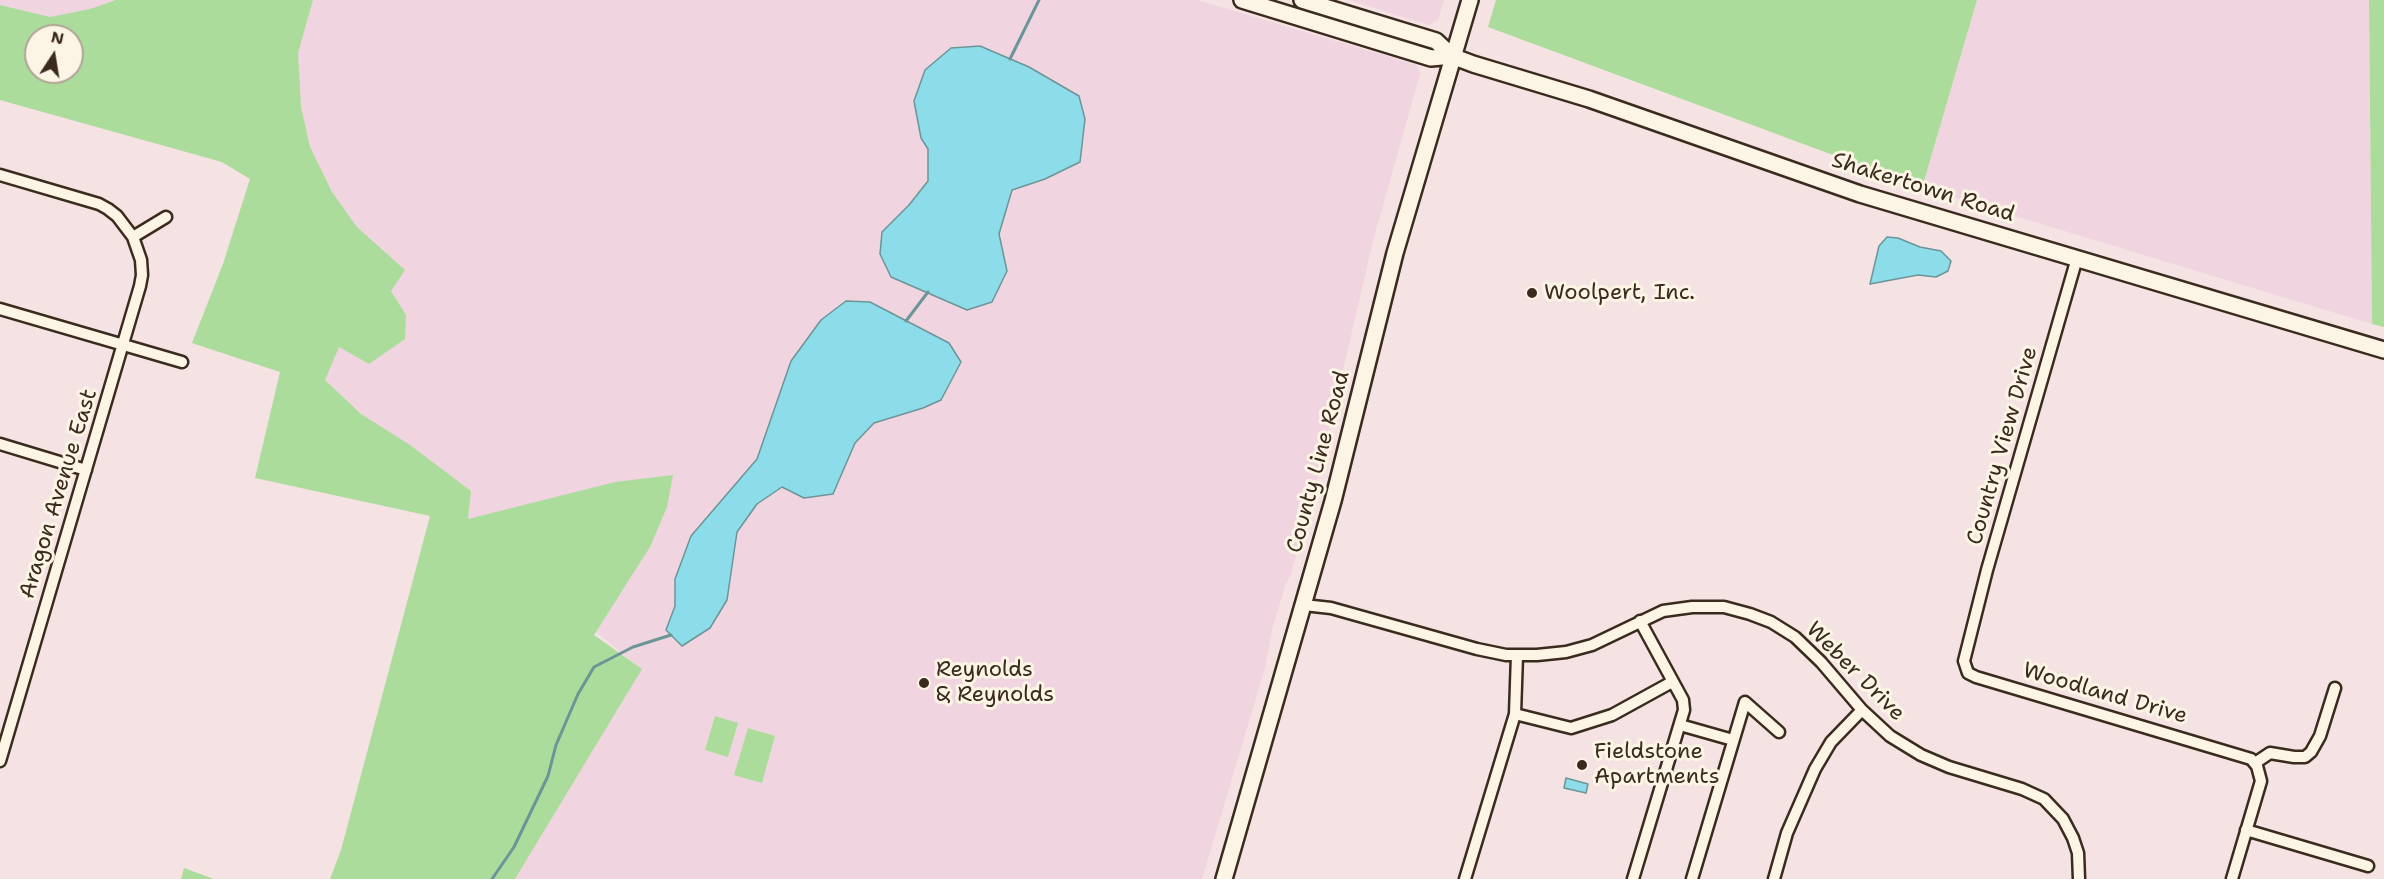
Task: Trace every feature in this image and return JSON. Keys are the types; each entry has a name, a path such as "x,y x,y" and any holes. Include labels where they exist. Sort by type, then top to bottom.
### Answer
{"main road":[{"path":"1242,0 1431,58 1452,56"},
{"path":"1302,0 1436,40 1452,56"},
{"name":"County Line Road","path":"1224,879 1335,492 1395,253 1470,0"},
{"name":"Shakertown Road","path":"1452,56 1589,99 1860,194 2384,351"}],"street":[{"path":"0,175 99,204 117,216 133,237 166,217"},
{"name":"Aragon Avenue East","path":"0,761 142,275 141,260 133,237"},
{"name":"Country View Drive","path":"1966,644 2077,258"},
{"path":"0,309 182,362"},
{"path":"0,444 86,470"},
{"name":"Weber Drive","path":"1304,605 1330,608 1477,649 1537,656 1592,645 1663,611 1692,607 1724,607 1771,622 1795,637 1808,649 1846,689 1862,710 1890,736 1921,755 1949,767 2022,789 2044,799 2063,819 2073,837 2078,853 2079,879"},
{"path":"1633,879 1684,710 1683,700 1640,621"},
{"name":"Woodland Drive","path":"1966,644 1964,661 1968,673 1976,677 2246,757 2256,764"},
{"path":"1465,879 1515,714 1517,655"},
{"path":"1515,714 1571,728 1612,716 1672,682"},
{"path":"2232,879 2260,781 2256,764 2270,753 2305,757 2311,752 2320,736 2335,688"},
{"path":"1692,879 1745,702 1779,732"},
{"path":"1774,879 1791,822 1815,769 1831,742 1862,710"},
{"path":"1680,725 1733,740"},
{"path":"2246,830 2368,866"}],"shaded area":[{"path":"0,0 1197,0 1417,65 1420,74 1373,241 1322,461 1290,577 1286,583 1272,630 1265,668 1202,879 515,879 641,669 281,372 192,343 223,264 250,179 222,162 0,100"},
{"path":"1349,0 1444,0 1438,20 1428,25"},
{"path":"1977,0 2369,0 2372,324 1922,188"}],"green space":[{"path":"116,0 313,0 298,53 301,107 310,147 332,192 357,227 405,270 391,291 406,315 405,339 369,364 339,347 325,380 361,414 410,445 471,491 468,519 615,482 673,475 667,507 650,547 594,635 642,669 515,879 330,879 341,850 430,516 255,478 280,372 192,343 223,264 250,179 222,162 0,100 0,5 50,17 90,9"},
{"path":"1496,0 1977,0 1922,188 1488,27"},
{"path":"2369,0 2384,0 2384,327 2372,324"},
{"path":"715,716 738,723 728,757 705,750"},
{"path":"748,728 775,736 762,783 734,775"},
{"path":"184,868 214,879 181,879"}],"water":[{"path":"980,46 1029,67 1079,96 1085,119 1080,162 1045,179 1012,190 999,234 1007,271 992,302 967,310 891,277 880,254 882,232 909,205 928,181 928,149 921,138 914,101 925,70 951,48"},
{"path":"1887,237 1941,251 1951,261 1948,271 1936,277 1918,275 1870,284 1879,246"},
{"path":"846,301 870,302 949,343 961,362 941,400 874,423 855,443 833,494 804,498 782,487 757,504 737,532 727,600 710,628 682,646 666,630 675,606 675,579 691,536 757,459 791,361 821,320"},
{"path":"1566,778 1588,784 1586,793 1564,788"}],"waterway":[{"path":"1010,59 1039,0"},
{"path":"906,321 928,292"},
{"path":"492,879 514,847 548,776 556,745 578,694 594,667 633,647 671,635"}],"place":[{"name":"Woolpert, Inc.","path":"1532,293"},
{"name":"Reynolds & Reynolds","path":"924,683"},
{"name":"Fieldstone Apartments","path":"1582,765"}]}
